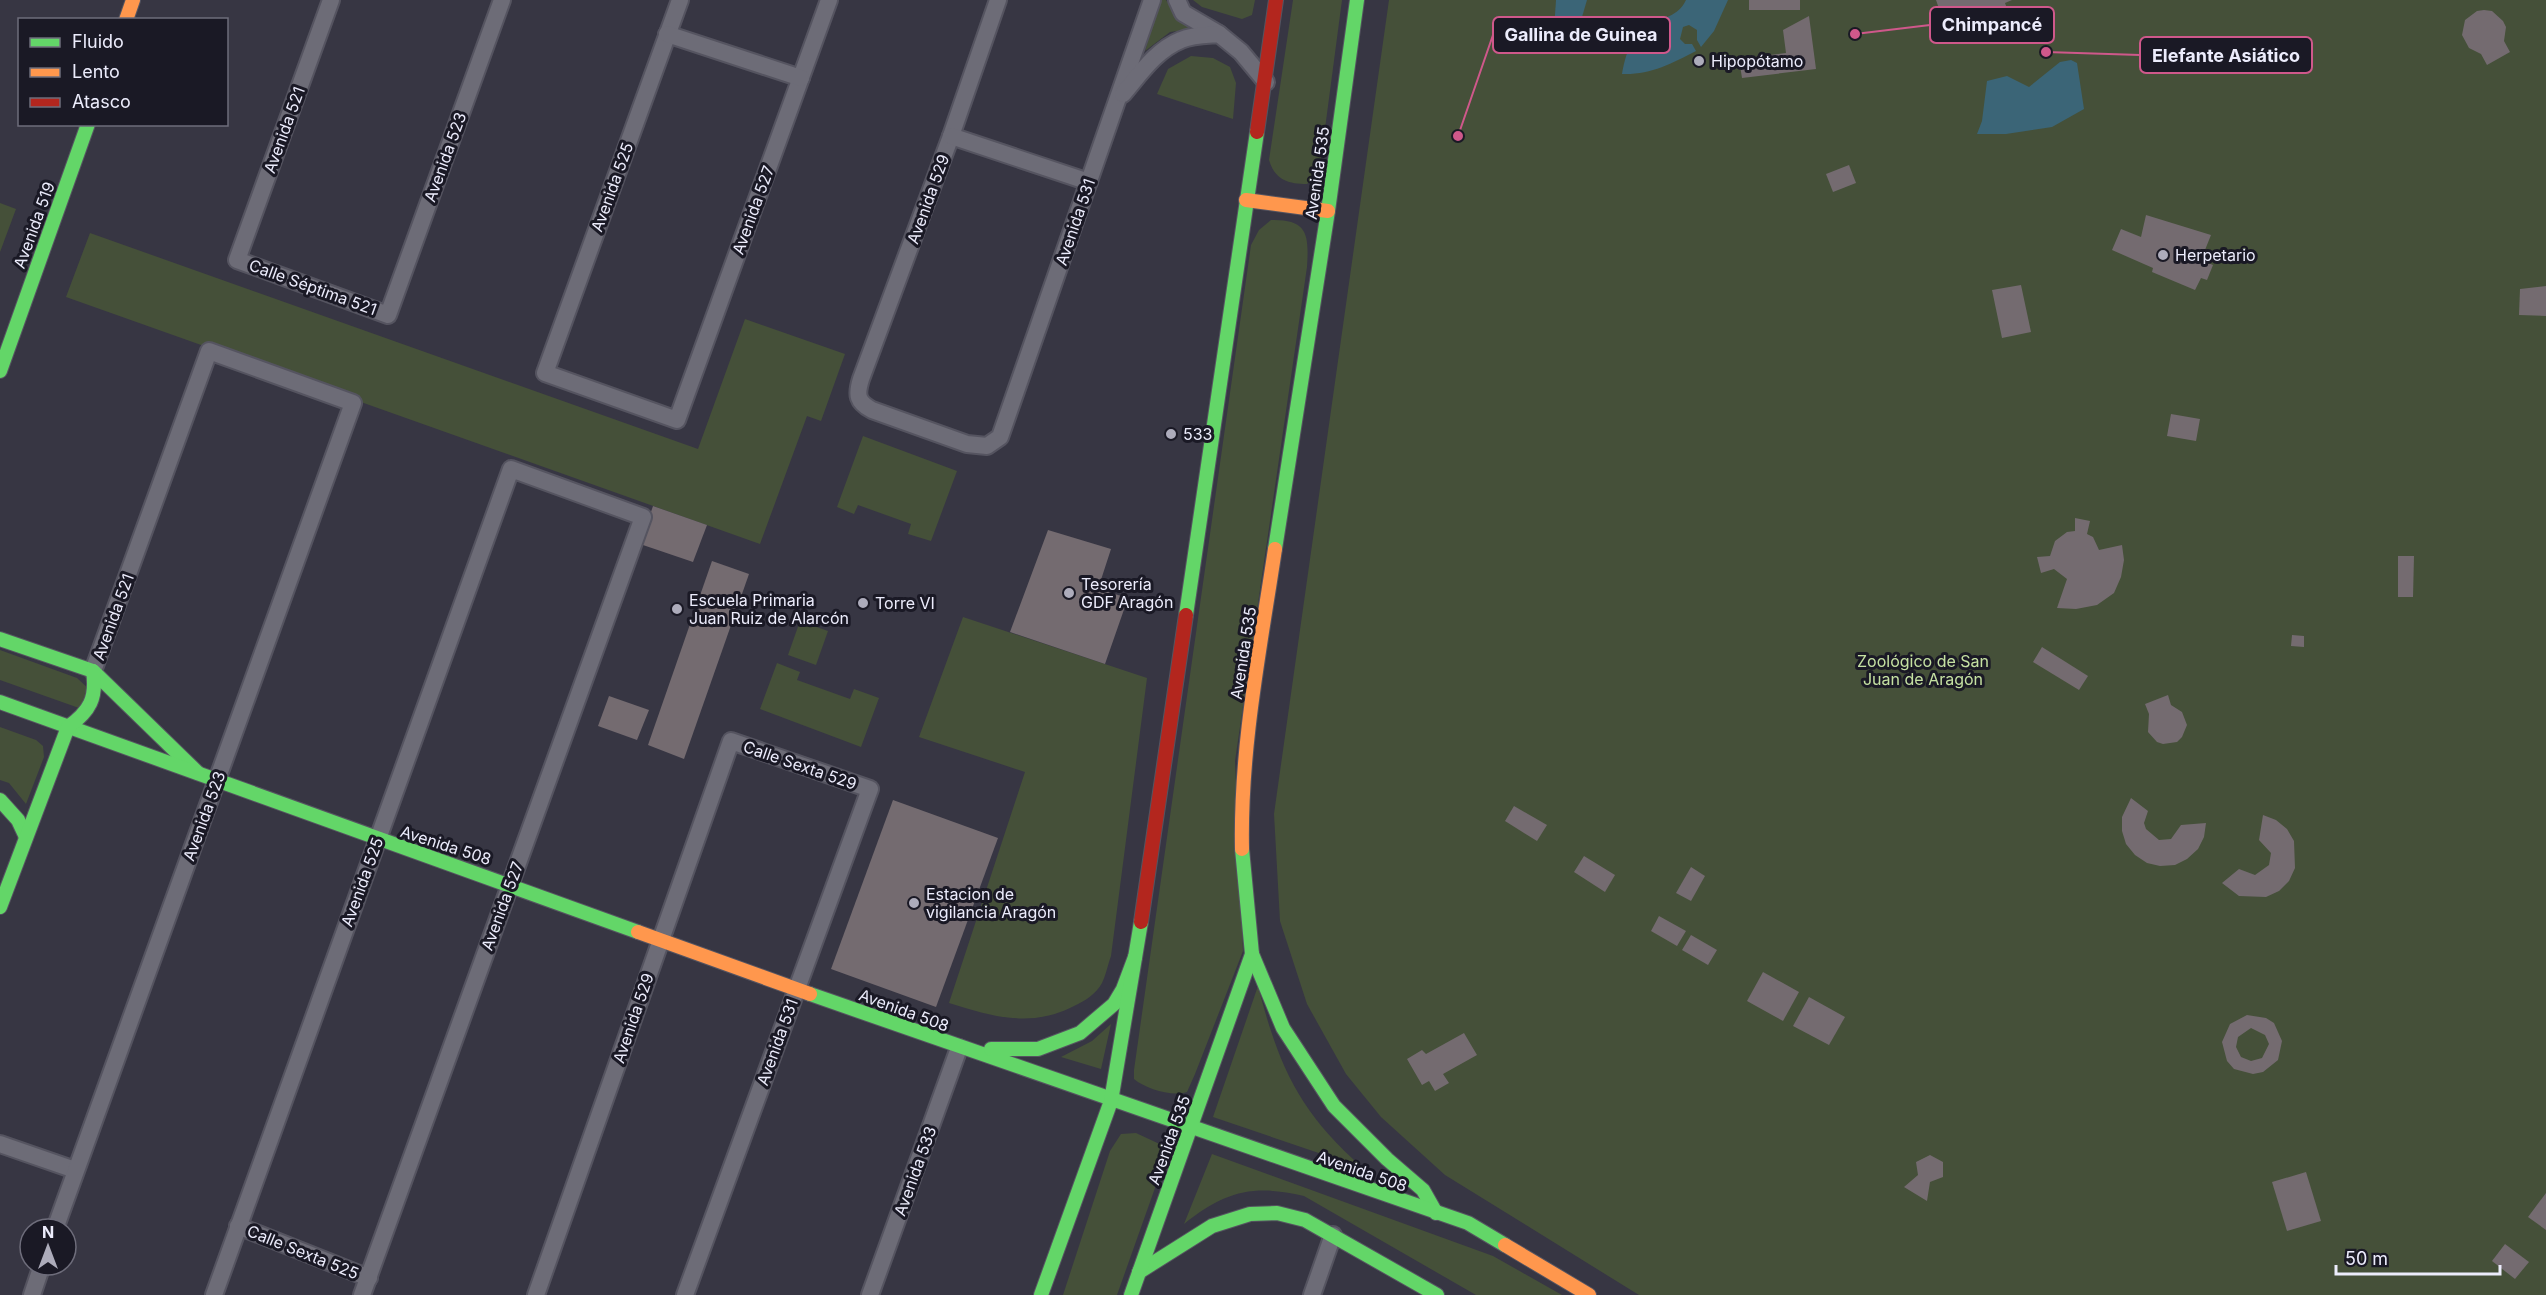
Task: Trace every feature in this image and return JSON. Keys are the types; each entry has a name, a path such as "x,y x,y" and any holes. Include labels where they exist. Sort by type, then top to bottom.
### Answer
{"street":[{"path":"127,18 133,0"},
{"name":"Avenida 521","path":"237,260 331,0"},
{"name":"Avenida 523","path":"388,315 502,0"},
{"name":"Avenida 525","path":"677,420 545,373 680,0"},
{"name":"Avenida 527","path":"677,420 829,0"},
{"name":"Avenida 529","path":"994,442 987,446 967,444 872,410 861,404 857,397 861,379 951,136 998,0"},
{"name":"Avenida 531","path":"994,442 1000,436 1152,0"},
{"path":"1177,0 1182,13 1219,34 1241,52 1266,82"},
{"path":"1041,1295 1112,1101 1246,200 1266,82 1276,0"},
{"name":"Avenida 535","path":"1131,1295 1252,954 1242,868 1241,798 1250,710 1328,211 1357,0"},
{"path":"668,34 801,78"},
{"path":"1117,102 1165,49 1182,39 1219,34"},
{"name":"Avenida 519","path":"0,371 87,126"},
{"path":"951,136 1089,182"},
{"path":"1246,200 1328,211"},
{"name":"Calle Séptima 521","path":"237,260 388,315"},
{"name":"Avenida 521","path":"0,907 68,727 85,716 94,702 96,688 93,671 209,351"},
{"name":"Avenida 523","path":"59,1217 353,403 209,351"},
{"name":"Avenida 525","path":"213,1295 511,470"},
{"name":"Avenida 527","path":"362,1295 643,516 511,470"},
{"name":"Avenida 508","path":"0,639 93,671 198,773"},
{"name":"Avenida 508","path":"0,702 378,840 510,884 797,987 959,1048 1468,1223 1589,1295"},
{"name":"Avenida 529","path":"536,1295 731,741"},
{"name":"Calle Sexta 529","path":"731,741 870,789"},
{"name":"Avenida 531","path":"685,1295 870,789"},
{"path":"0,800 18,820 26,837"},
{"path":"1252,954 1283,1028 1334,1106 1387,1159 1423,1190 1436,1213"},
{"path":"959,1048 1025,1051 1050,1045 1078,1034 1104,1015 1121,994 1135,957"},
{"name":"Avenida 533","path":"870,1295 959,1048"},
{"path":"0,1144 75,1170"},
{"path":"1139,1272 1212,1226 1250,1214 1277,1213 1295,1217 1333,1235 1437,1295"},
{"name":"Calle Sexta 525","path":"238,1226 369,1278"},
{"path":"1312,1295 1333,1235"},
{"path":"32,1295 38,1277"}],"green space":[{"path":"1160,0 1166,0 1176,16 1191,29 1170,32 1145,51"},
{"path":"1193,0 1255,0 1252,15 1242,19 1202,7"},
{"path":"1293,0 1342,0 1319,174 1307,184 1283,180 1275,172 1269,160"},
{"name":"Zoológico de San Juan de Aragón","path":"1389,0 2546,0 2546,1295 1639,1295 1445,1175 1381,1117 1346,1074 1307,1004 1280,921 1274,814"},
{"path":"1191,56 1213,58 1230,67 1236,83 1233,119 1157,94 1168,69"},
{"path":"0,203 16,209 0,252"},
{"path":"1271,220 1293,222 1299,226 1304,231 1308,256 1235,761 1243,951 1187,1092 1167,1093 1139,1083 1134,1079 1134,1070 1251,245 1259,230"},
{"path":"90,233 698,449 745,319 845,354 821,421 807,416 760,544 66,297"},
{"path":"863,436 957,471 931,541 908,534 911,524 858,505 854,514 837,507"},
{"path":"963,617 1147,678 1111,956 1106,973 1100,987 1086,999 1058,1013 1043,1017 997,1016 949,1003 1025,772 919,737"},
{"path":"800,621 828,631 816,665 788,655"},
{"path":"0,650 77,678 92,692 79,708 0,680"},
{"path":"777,663 800,672 797,680 850,699 854,689 879,698 861,747 760,709"},
{"path":"0,727 36,740 43,746 44,757 26,804 9,783 0,780"},
{"path":"1258,986 1274,1041 1294,1086 1323,1127 1363,1168 1213,1117"},
{"path":"1111,1024 1101,1069 1061,1057 1092,1041"},
{"path":"1136,1133 1166,1147 1166,1157 1117,1295 1063,1295 1110,1151 1121,1134"},
{"path":"1212,1154 1493,1256 1562,1295 1476,1295 1304,1196 1286,1192 1255,1191 1227,1197 1184,1224"}],"water":[{"path":"1556,0 1587,0 1582,17 1568,31 1554,30"},
{"path":"1686,0 1728,0 1714,31 1701,47 1697,40 1697,30 1689,25 1683,27 1680,39 1685,44 1692,44 1696,51 1651,71 1622,74 1627,53 1637,34 1648,25 1679,10"},
{"path":"2071,60 2077,63 2084,109 2052,127 2006,134 1977,134 1982,121 1987,81 2007,76 2029,87 2060,62"}],"building":[{"path":"1749,0 1800,0 1800,10 1749,10"},
{"path":"1936,0 2012,0 2005,3 2012,23 1997,28 1990,8 1944,23"},
{"path":"2477,11 2492,11 2503,21 2506,27 2504,41 2510,52 2487,65 2481,54 2469,48 2462,35 2465,20"},
{"path":"1809,16 1816,69 1742,78 1739,59 1786,53 1783,30"},
{"path":"1849,165 1856,183 1833,192 1826,174"},
{"name":"Herpetario","path":"2146,215 2211,235 2201,260 2213,265 2207,280 2201,278 2195,290 2152,272 2153,268 2112,250 2121,229 2141,237"},
{"path":"2021,285 2031,332 2002,338 1992,290"},
{"path":"2546,286 2546,316 2519,315 2520,289"},
{"path":"2171,414 2200,419 2196,441 2167,436"},
{"path":"653,506 707,525 693,562 640,544"},
{"path":"2075,518 2090,521 2087,534 2093,537 2099,550 2122,545 2124,560 2121,577 2114,593 2097,605 2076,609 2057,608 2067,579 2054,569 2041,573 2037,557 2050,556 2055,541 2067,532 2075,531"},
{"name":"Tesorería GDF Aragón","path":"1048,530 1111,549 1098,589 1128,598 1105,664 1010,632"},
{"path":"2398,556 2414,556 2413,597 2398,597"},
{"path":"712,561 749,574 684,759 648,745"},
{"path":"2292,635 2304,636 2304,647 2291,646"},
{"path":"2042,647 2088,676 2079,690 2033,662"},
{"path":"2168,695 2171,705 2182,712 2187,725 2177,742 2163,744 2157,742 2148,732 2149,714 2145,704"},
{"path":"609,696 649,710 637,740 598,726"},
{"path":"2131,798 2148,811 2144,823 2146,829 2159,840 2171,839 2181,825 2206,823 2204,837 2198,849 2187,859 2175,865 2160,866 2147,863 2135,855 2126,844 2122,831 2122,817"},
{"name":"Estacion de vigilancia Aragón","path":"893,800 998,838 936,1007 831,969"},
{"path":"1514,806 1547,825 1537,841 1505,821"},
{"path":"2263,815 2276,820 2287,829 2294,841 2295,868 2289,881 2279,891 2266,897 2239,896 2222,883 2239,869 2255,875 2269,865 2271,853 2259,840"},
{"path":"1584,856 1615,875 1605,892 1574,872"},
{"path":"1691,867 1705,876 1691,901 1676,893"},
{"path":"1659,916 1686,931 1677,946 1651,931"},
{"path":"1691,935 1717,950 1708,965 1682,950"},
{"path":"1763,972 1799,992 1783,1021 1747,1001"},
{"path":"1809,997 1845,1017 1829,1045 1793,1026"},
{"path":"2247,1015 2266,1018 2274,1023 2282,1041 2278,1060 2263,1072 2253,1074 2234,1069 2227,1061 2222,1042 2230,1024","holes":["2251,1028 2265,1035 2269,1044 2262,1058 2251,1061 2241,1057 2236,1047 2238,1037"]},
{"path":"1464,1033 1477,1055 1443,1074 1449,1083 1435,1091 1429,1081 1422,1085 1407,1059 1422,1050 1426,1054"},
{"path":"1930,1155 1943,1162 1943,1177 1930,1182 1927,1201 1904,1187 1918,1175 1916,1162"},
{"path":"2306,1172 2321,1221 2287,1231 2272,1182"},
{"path":"2546,1193 2546,1230 2528,1217"},
{"path":"2505,1244 2529,1262 2515,1279 2492,1261"}],"traffic: fast":[{"path":"1275,549 1328,211 1357,0"},
{"path":"0,371 87,126"},
{"path":"1186,615 1257,132"},
{"path":"0,639 93,671 198,773"},
{"path":"0,907 68,727 87,709 93,696 93,671"},
{"path":"0,702 638,932"},
{"path":"0,800 18,820 26,837"},
{"path":"1131,1295 1252,954 1242,849"},
{"path":"1041,1295 1111,1101 1141,922"},
{"path":"1252,954 1283,1028 1334,1106 1387,1159 1423,1190 1436,1213"},
{"path":"991,1049 1038,1049 1080,1033 1114,1004 1123,989 1135,957"},
{"path":"810,994 1468,1223 1505,1245"},
{"path":"1139,1272 1212,1226 1250,1214 1277,1213 1305,1220 1437,1295"}],"traffic: slow":[{"path":"127,18 133,0"},
{"path":"1246,200 1328,211"},
{"path":"1242,849 1242,811 1248,736 1257,661 1275,549"},
{"path":"638,932 810,994"},
{"path":"1505,1245 1589,1295"}],"traffic: jam":[{"path":"1257,132 1276,0"},
{"path":"1141,922 1186,615"}],"place":[{"name":"Chimpancé","path":"1855,34"},
{"name":"Elefante Asiático","path":"2046,52"},
{"name":"Hipopótamo","path":"1699,61"},
{"name":"Gallina de Guinea","path":"1458,136"},
{"name":"Herpetario","path":"2163,255"},
{"name":"533","path":"1171,434"},
{"name":"Tesorería GDF Aragón","path":"1069,593"},
{"name":"Torre VI","path":"863,603"},
{"name":"Escuela Primaria Juan Ruiz de Alarcón","path":"677,609"},
{"name":"Estacion de vigilancia Aragón","path":"914,903"}]}
